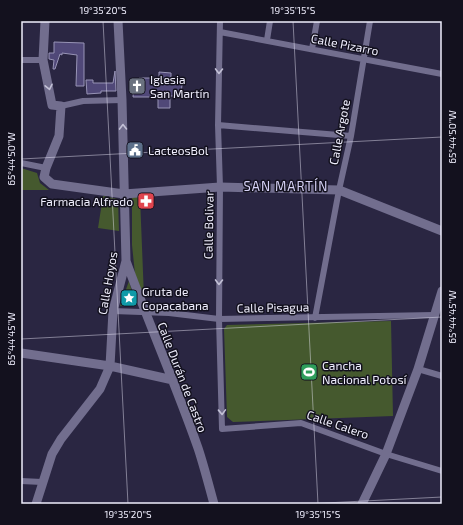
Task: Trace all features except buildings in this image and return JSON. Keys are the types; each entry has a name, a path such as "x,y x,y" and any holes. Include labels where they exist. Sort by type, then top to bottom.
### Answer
{"main road":[{"path":"45,21 43,60 52,105 61,106 59,136 46,168 44,177 52,184 124,194 220,187 339,190 442,231"},
{"name":"Calle Hoyos","path":"36,504 52,454 61,439 100,389 110,366 113,311 126,261 122,100 118,21"},
{"name":"Calle Durán de Castro","path":"126,261 199,450 214,504"},
{"path":"362,504 386,454 418,369 434,315 440,304 442,291"},
{"path":"21,353 110,366 173,380"}],"street":[{"name":"Calle Bolivar","path":"220,21 218,125 220,187 219,319 222,429"},
{"path":"267,40 270,21"},
{"path":"312,49 317,21"},
{"name":"Calle Argote","path":"315,318 339,190 351,136 370,21"},
{"name":"Calle Pizarro","path":"220,32 442,74"},
{"path":"21,60 43,60"},
{"path":"61,106 83,101 122,100"},
{"path":"218,125 351,136"},
{"path":"21,163 46,168"},
{"name":"Calle Pisagua","path":"113,311 169,313 219,319 434,315"},
{"path":"418,369 442,376"},
{"name":"Calle Calero","path":"222,429 301,423 386,454 442,471"},
{"path":"21,481 42,482"}],"green space":[{"path":"21,168 37,173 40,183 49,190 21,190"},
{"path":"103,196 118,199 119,231 98,228"},
{"path":"132,197 140,197 144,297 135,274 132,245"},
{"path":"129,281 136,306 120,306"},
{"name":"Cancha Nacional Potosí","path":"391,321 393,416 233,422 227,417 224,329 227,325"}],"place":[{"name":"Iglesia San Martín","path":"137,86"},
{"name":"LacteosBol","path":"135,150"},
{"name":"Farmacia Alfredo","path":"146,201"},
{"name":"Gruta de Copacabana","path":"129,298"},
{"name":"Cancha Nacional Potosí","path":"309,372"}],"district":[{"name":"SAN MARTÍN","path":"286,186"}]}
